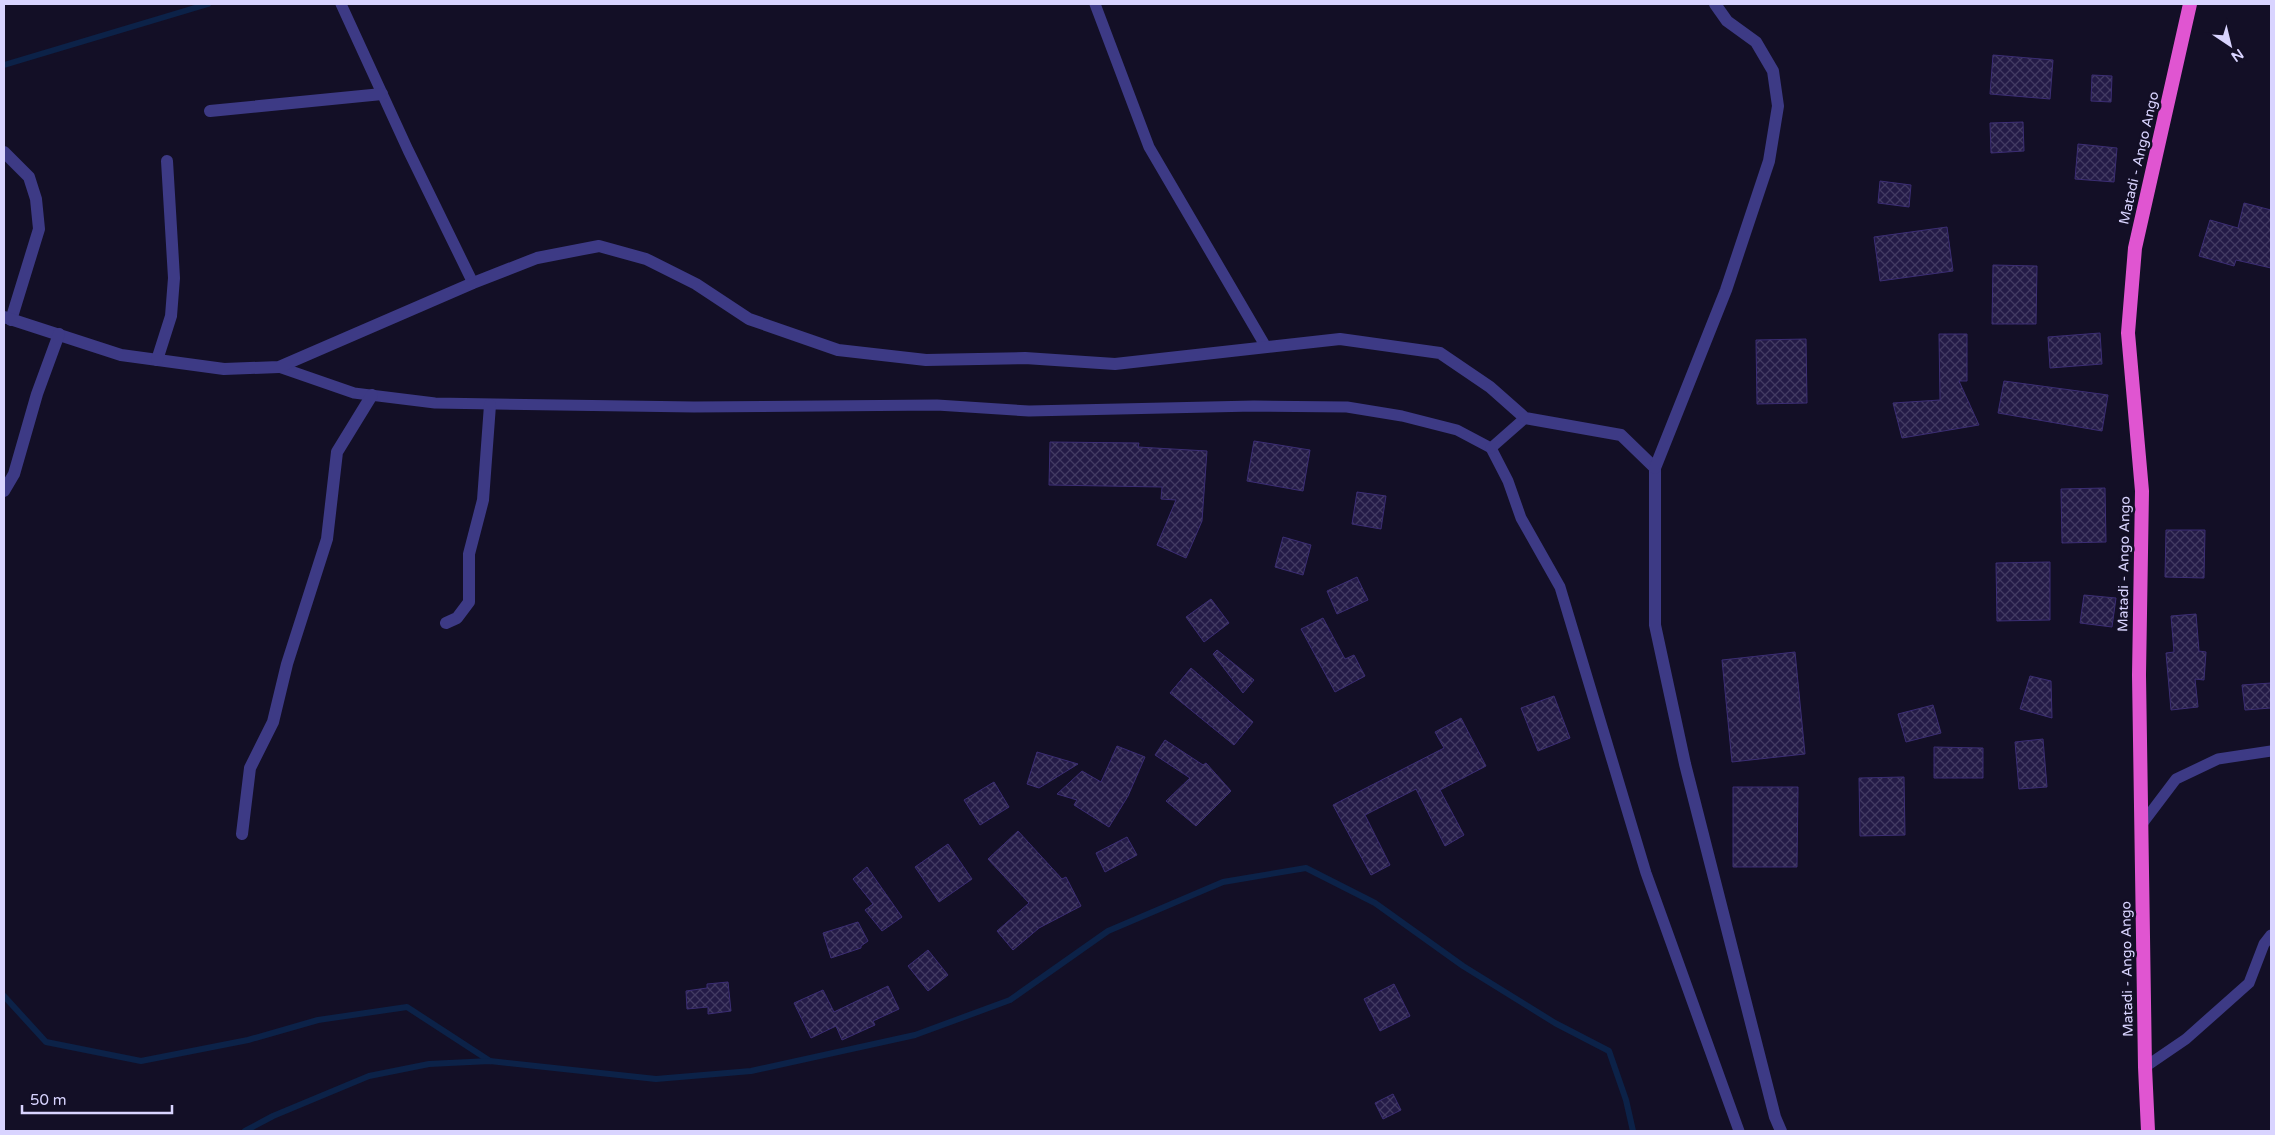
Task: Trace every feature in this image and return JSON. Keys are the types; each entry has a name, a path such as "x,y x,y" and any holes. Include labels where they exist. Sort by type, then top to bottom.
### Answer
{"highway":[{"name":"Matadi - Ango Ango","path":"2148,1131 2145,1067 2139,675 2142,491 2128,333 2135,248 2190,4"}],"street":[{"path":"1715,4 1726,21 1756,42 1773,71 1778,106 1769,161 1726,290 1655,468 1655,625 1685,764 1775,1117 1781,1131"},
{"path":"210,111 382,94"},
{"path":"4,152 29,176 36,199 39,229 7,319 121,355 224,369 279,367 473,283 537,258 599,246 646,259 696,284 749,319 838,350 926,360 1025,358 1116,364 1340,339 1440,353 1490,387 1525,418 1621,435 1655,468"},
{"path":"157,360 171,316 174,278 167,161"},
{"path":"4,491 14,474 36,394 58,334"},
{"path":"242,834 250,768 273,722 287,664 327,539 337,452 372,395"},
{"path":"446,623 457,618 469,602 469,554 483,500 490,405"}],"lane":[{"path":"342,4 382,94 473,283"},
{"path":"1095,4 1150,147 1266,347"},
{"path":"279,367 354,393 434,403 684,407 937,406 1029,411 1254,406 1347,407 1402,416 1457,430 1491,448 1508,480 1521,518 1560,587 1646,873 1739,1131"},
{"path":"1491,448 1525,418"},
{"path":"2142,824 2176,779 2218,759 2271,751"},
{"path":"2145,1067 2186,1039 2249,983 2264,944 2271,935"}],"building":[{"path":"1993,55 2053,60 2050,99 1990,94"},
{"path":"2092,75 2112,76 2111,102 2091,101"},
{"path":"2023,122 2024,151 1991,153 1990,123"},
{"path":"2078,144 2117,148 2114,182 2075,179"},
{"path":"1880,181 1911,185 1909,207 1878,203"},
{"path":"2244,203 2271,210 2271,268 2236,260 2234,266 2199,256 2210,220 2238,228"},
{"path":"1947,227 1953,271 1880,281 1874,237"},
{"path":"1993,265 2037,266 2036,324 1992,324"},
{"path":"2100,333 2102,364 2050,368 2048,337"},
{"path":"1939,334 1967,334 1967,381 1959,381 1979,425 1902,438 1893,403 1940,400"},
{"path":"1806,339 1807,403 1757,404 1756,340"},
{"path":"2004,381 2108,395 2102,431 1998,413"},
{"path":"1254,441 1310,450 1303,491 1247,481"},
{"path":"1050,442 1139,443 1138,447 1207,451 1202,521 1186,558 1157,545 1176,500 1161,499 1162,487 1049,485"},
{"path":"2105,488 2106,542 2062,543 2061,489"},
{"path":"1357,492 1386,496 1381,529 1352,524"},
{"path":"2166,530 2205,530 2204,578 2165,577"},
{"path":"1283,537 1311,545 1303,575 1275,567"},
{"path":"2050,562 2050,620 1997,621 1996,563"},
{"path":"1357,577 1368,600 1337,614 1327,591"},
{"path":"2084,595 2116,598 2112,627 2080,623"},
{"path":"1211,599 1229,623 1204,642 1186,617"},
{"path":"2196,614 2199,651 2206,652 2204,680 2195,679 2198,707 2171,710 2166,653 2174,652 2171,616"},
{"path":"1323,618 1345,659 1354,655 1365,676 1335,692 1301,629"},
{"path":"1217,650 1254,680 1243,693 1213,654"},
{"path":"1795,652 1805,754 1732,762 1722,660"},
{"path":"1191,668 1253,722 1234,745 1170,693"},
{"path":"2030,676 2051,681 2052,718 2020,709"},
{"path":"2271,683 2271,708 2245,710 2242,685"},
{"path":"1554,696 1570,738 1538,751 1521,708"},
{"path":"1933,705 1941,733 1906,742 1898,714"},
{"path":"1461,718 1486,766 1440,790 1464,835 1445,846 1416,789 1365,815 1390,865 1371,875 1333,805 1444,748 1435,732"},
{"path":"2043,739 2047,787 2019,789 2015,742"},
{"path":"1165,740 1203,765 1206,763 1231,791 1196,826 1166,801 1190,778 1155,755"},
{"path":"1117,746 1145,757 1128,796 1109,827 1074,805 1077,800 1057,794 1082,771 1101,782"},
{"path":"1934,747 1983,748 1983,778 1934,778"},
{"path":"1037,752 1078,764 1039,788 1027,784"},
{"path":"1904,777 1905,835 1860,836 1859,778"},
{"path":"994,782 1009,807 980,825 964,800"},
{"path":"1733,787 1798,787 1797,867 1733,867"},
{"path":"1018,831 1062,879 1066,877 1081,906 1039,928 1013,950 997,931 1029,903 988,859"},
{"path":"1127,837 1137,855 1105,872 1096,853"},
{"path":"948,844 972,879 939,902 915,867"},
{"path":"867,867 902,917 882,931 865,910 873,904 853,879"},
{"path":"858,922 868,941 861,948 831,958 823,933"},
{"path":"928,950 948,975 928,991 908,966"},
{"path":"728,982 731,1011 708,1014 708,1007 687,1009 686,991 707,988 707,984"},
{"path":"1394,984 1410,1016 1380,1031 1364,999"},
{"path":"888,986 899,1009 873,1021 875,1025 842,1040 836,1026 811,1038 794,1003 823,990 834,1012"},
{"path":"1393,1094 1401,1110 1383,1119 1375,1103"}],"waterway":[{"path":"4,65 208,4"},
{"path":"245,1131 273,1116 369,1076 429,1064 490,1061 656,1079 751,1071 915,1035 1010,1000 1108,931 1223,882 1306,868 1375,903 1463,966 1555,1023 1609,1051 1626,1100 1633,1131"},
{"path":"4,996 46,1042 141,1061 248,1040 318,1020 407,1007 490,1061"}]}
